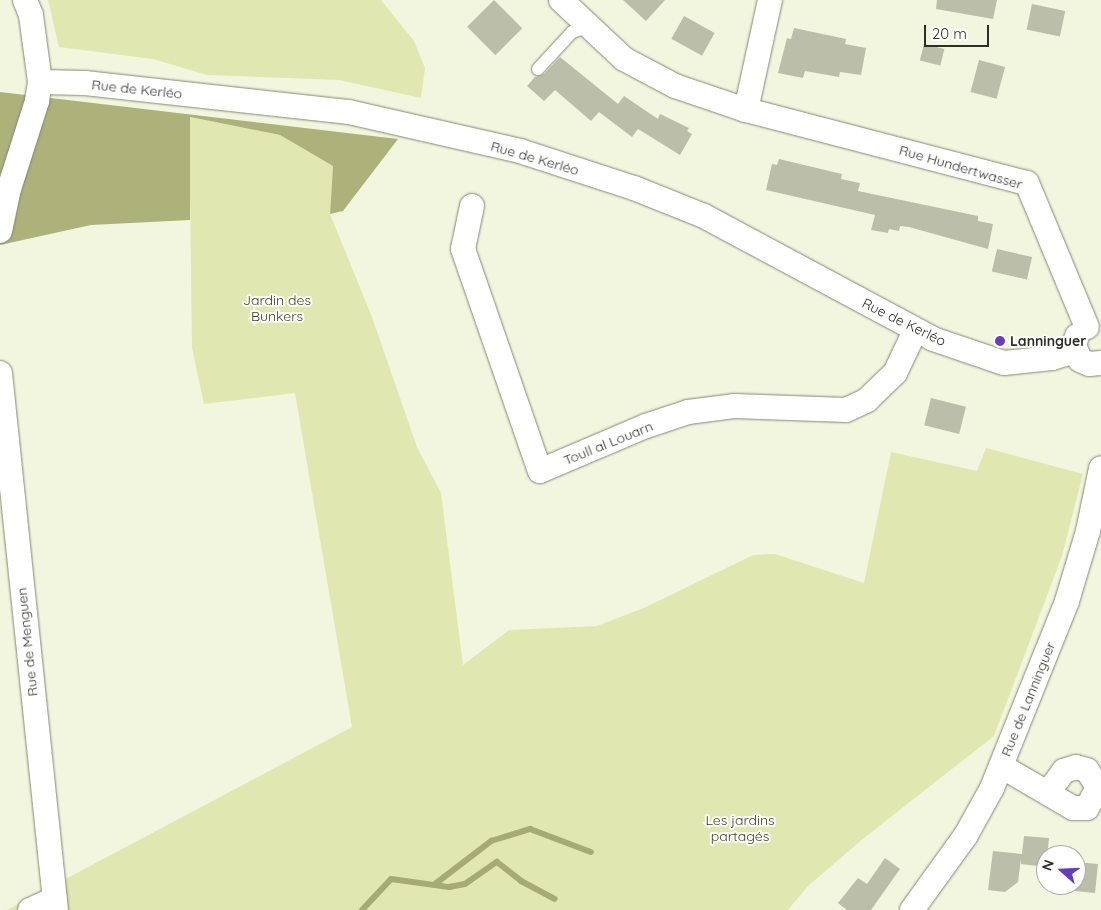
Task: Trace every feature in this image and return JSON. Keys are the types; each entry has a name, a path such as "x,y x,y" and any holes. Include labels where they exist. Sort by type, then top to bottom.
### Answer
{"street":[{"path":"0,231 8,192 38,101 40,82 31,15 24,0"},
{"name":"Rue Hundertwasser","path":"560,0 587,28 624,59 675,86 746,110 1027,183 1094,327"},
{"path":"746,110 770,0"},
{"name":"Rue de Kerléo","path":"40,82 85,83 350,112 520,151 634,188 704,216 915,331 1004,363 1052,358 1075,351"},
{"name":"Toull al Louarn","path":"472,206 463,249 540,471 646,426 688,412 734,406 846,410 867,400 895,373 915,331"},
{"path":"1094,327 1075,339 1075,351 1084,363 1100,366"},
{"name":"Rue de Menguen","path":"0,373 56,905"},
{"name":"Rue de Lanninguer","path":"912,910 966,835 1001,766 1067,601 1088,532 1101,468"},
{"path":"1001,766 1050,791"},
{"path":"30,910 56,905"}],"lane":[{"path":"538,69 572,32 587,28"}],"green space":[{"path":"48,0 381,0 414,41 425,68 421,98 339,80 207,75 153,59 59,47"},
{"path":"0,92 398,139 343,211 330,214 333,166 280,135 190,117 190,220 91,225 0,245"},
{"path":"189,117 280,135 333,166 330,214 372,317 417,447 441,493 463,665 509,630 597,626 646,607 753,555 775,554 864,583 891,452 977,471 986,448 1083,474 1062,556 994,736 864,838 808,886 788,910 7,910 352,727 295,393 204,404 192,348"}],"building":[{"path":"494,0 522,28 495,55 467,27"},
{"path":"623,0 665,0 646,21"},
{"path":"937,0 997,0 993,19 936,9"},
{"path":"1032,4 1065,11 1060,37 1027,29"},
{"path":"684,16 715,33 702,56 671,39"},
{"path":"794,28 846,39 845,44 866,48 861,75 840,72 839,77 805,71 803,78 778,73 787,38 791,39"},
{"path":"924,44 944,49 940,66 920,60"},
{"path":"560,57 618,104 624,96 658,119 660,114 689,128 687,131 692,134 680,155 638,129 632,137 599,112 591,121 555,90 544,101 527,86 535,77 544,74"},
{"path":"979,60 1005,67 997,99 970,92"},
{"path":"779,159 842,174 841,179 860,183 858,191 978,216 978,221 993,224 988,249 909,227 900,226 899,231 889,229 888,233 871,230 875,215 766,190 772,164 777,165"},
{"path":"997,249 1032,257 1027,280 992,271"},
{"path":"931,398 966,407 959,434 924,425"},
{"path":"1024,836 1049,838 1048,845 1036,845 1036,866 1021,864 1021,859 1018,882 1005,892 988,890 993,851 1022,854"},
{"path":"885,858 900,869 871,910 847,910 838,903 858,878 867,884"},
{"path":"1086,863 1098,864 1095,893 1086,892"}],"waterway":[{"path":"435,884 491,841 530,829 591,852"},
{"path":"362,910 391,879 449,887 465,884 497,862 521,881 555,899"}],"place":[{"name":"Lanninguer","path":"1000,341"}],"park label":[{"name":"Jardin des Bunkers","path":"277,308"},
{"name":"Les jardins partagés","path":"740,828"}]}
